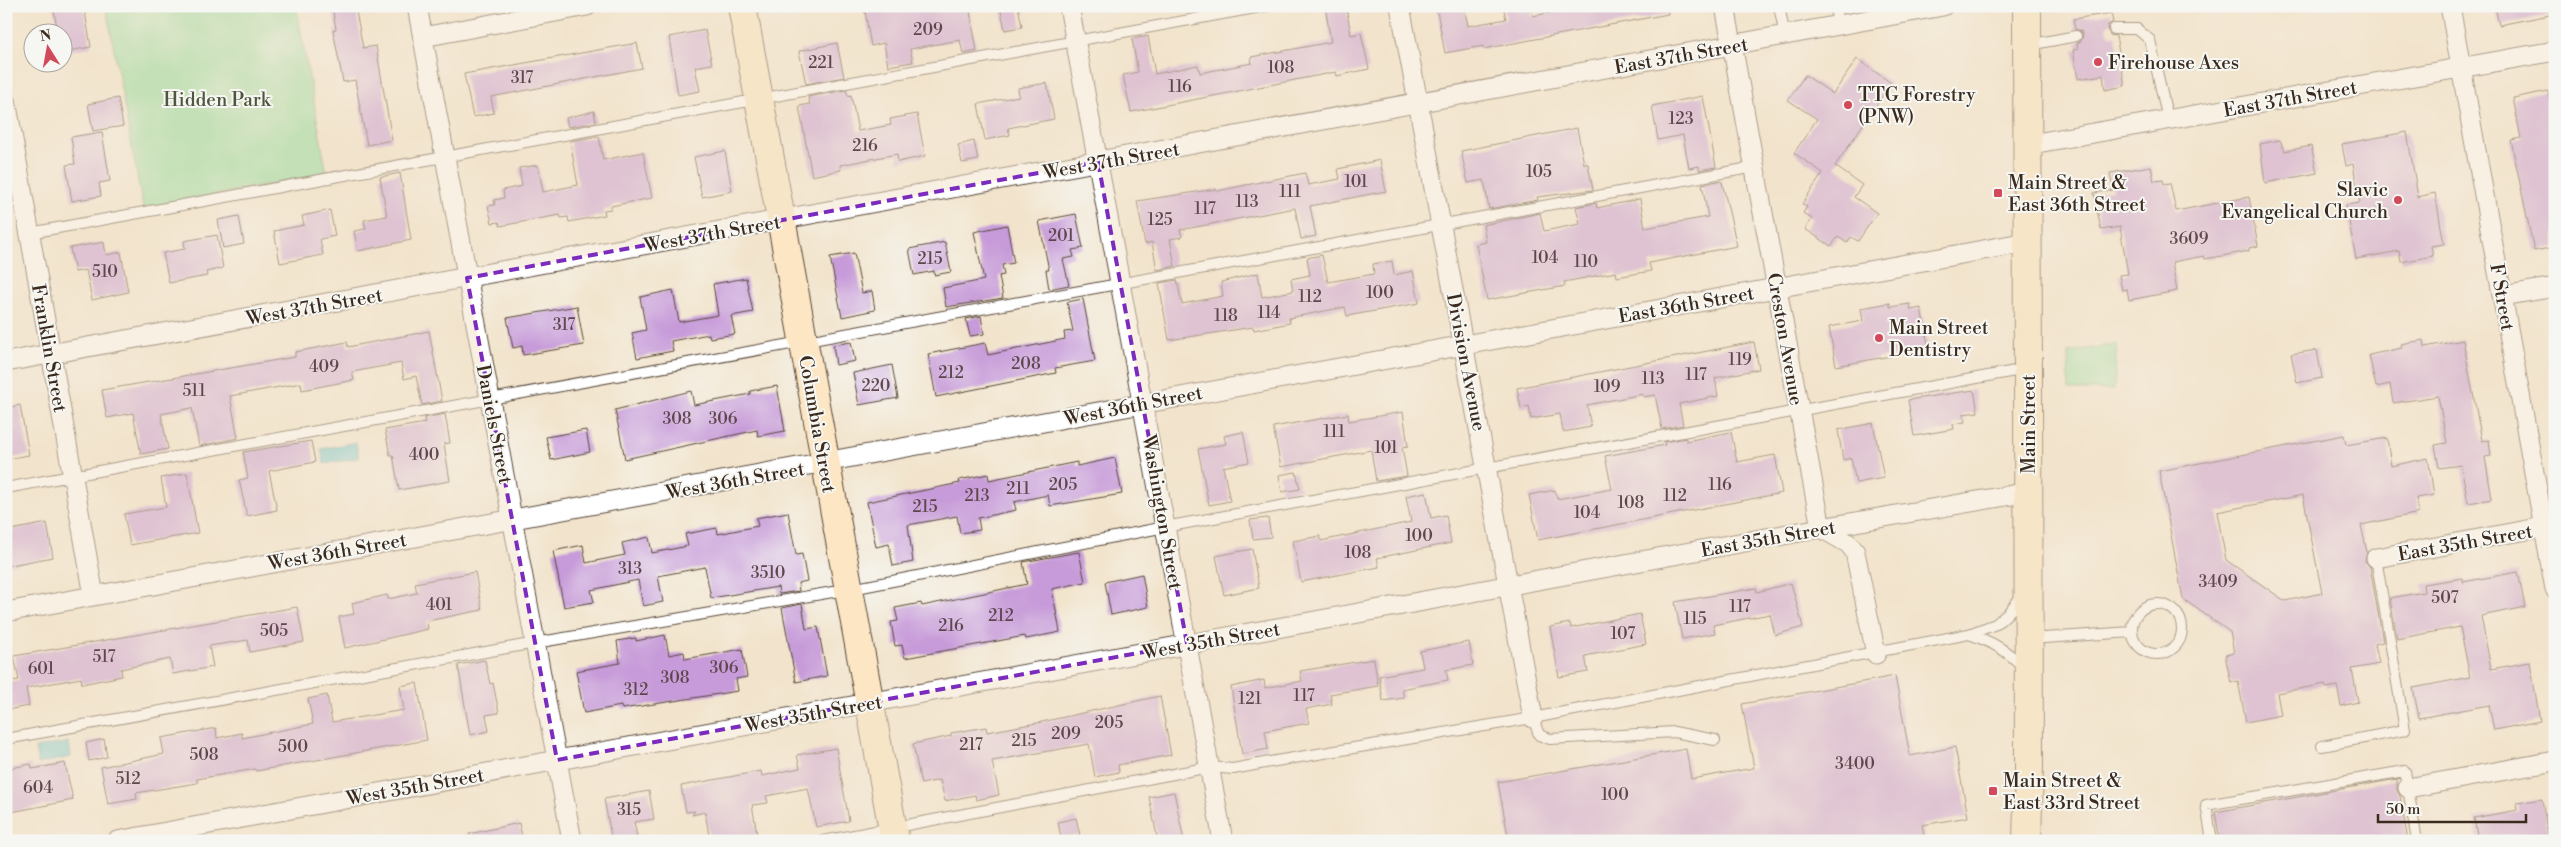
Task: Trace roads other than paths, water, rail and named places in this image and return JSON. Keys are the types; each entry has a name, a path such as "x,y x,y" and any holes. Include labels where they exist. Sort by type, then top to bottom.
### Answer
{"main road":[{"name":"Columbia Street","path":"742,6 894,835"},
{"name":"Main Street","path":"2027,6 2029,587 2027,841"}],"street":[{"name":"Daniels Street","path":"417,6 572,841"},
{"path":"423,37 588,6"},
{"name":"Washington Street","path":"1069,6 1223,841"},
{"name":"Division Avenue","path":"1400,6 1533,718"},
{"name":"Creston Avenue","path":"1725,6 1822,528"},
{"name":"East 37th Street","path":"1418,103 1943,6"},
{"name":"F Street","path":"2450,6 2503,296 2549,526 2555,589"},
{"name":"East 37th Street","path":"2026,145 2555,51"},
{"name":"West 37th Street","path":"6,362 1418,103"},
{"name":"Franklin Street","path":"7,108 94,596"},
{"name":"East 36th Street","path":"1464,345 2027,242"},
{"path":"2503,296 2555,287"},
{"name":"West 36th Street","path":"6,612 512,519 826,464 1143,403 1464,345"},
{"name":"East 35th Street","path":"1508,585 2028,492"},
{"name":"East 35th Street","path":"2376,558 2549,526"},
{"path":"1822,528 1849,544 1855,552 1876,654"},
{"name":"West 35th Street","path":"117,841 1508,585"},
{"path":"2408,788 2555,761"}],"lane":[{"path":"30,233 1266,6"},
{"path":"1779,6 1785,36"},
{"path":"1835,6 1838,26"},
{"path":"2114,29 2136,29 2150,40 2168,120"},
{"path":"2026,46 2076,36"},
{"path":"6,488 1755,167"},
{"path":"6,739 535,643 849,589 1165,527 2028,368"},
{"path":"2322,746 2405,730 2376,558"},
{"path":"823,841 894,835 1210,766 1233,769 1533,718 1876,654 1969,634 1996,624 2008,613 2029,587"},
{"path":"2154,604 2164,605 2172,609 2179,617 2182,626 2181,636 2177,644 2169,651 2160,654 2141,649 2135,641 2132,632 2132,622 2137,614 2144,607 2154,604"},
{"path":"2029,639 2132,632"},
{"path":"1969,634 1992,642 2009,652 2029,672"},
{"path":"1533,718 1539,734 1550,739 1674,732 1716,740"},
{"path":"2212,841 2206,805 2405,771 2417,841"}],"water":[{"path":"356,442 359,458 324,464 321,449"},
{"path":"69,742 71,757 38,764 35,748"}],"place":[{"name":"Firehouse Axes","path":"2098,62"},
{"name":"TTG Forestry (PNW)","path":"1848,105"},
{"name":"Main Street & East 36th Street","path":"1998,193"},
{"name":"Slavic Evangelical Church","path":"2398,200"},
{"name":"Main Street Dentistry","path":"1879,338"},
{"name":"Main Street & East 33rd Street","path":"1993,791"}],"park label":[{"name":"Hidden Park","path":"217,99"}]}
